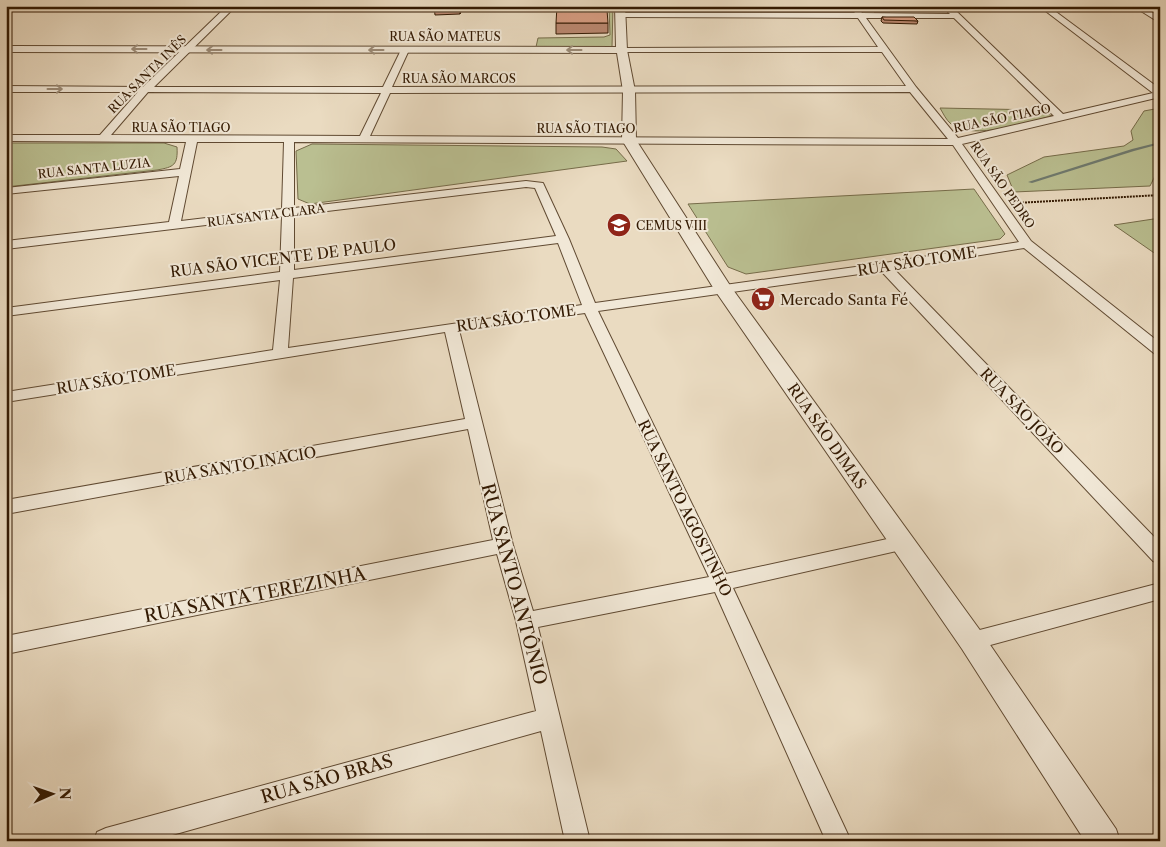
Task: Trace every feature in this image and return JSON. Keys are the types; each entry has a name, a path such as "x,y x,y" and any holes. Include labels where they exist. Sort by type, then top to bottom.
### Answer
{"street":[{"name":"RUA SANTA INÊS","path":"102,139 146,89 232,6"},
{"name":"RUA SÃO PEDRO","path":"853,6 912,89 956,142 1027,244 1160,351"},
{"path":"947,6 1062,118"},
{"path":"1043,6 1160,94"},
{"path":"1137,6 1160,21"},
{"path":"629,140 629,91 622,50 621,11 957,16"},
{"name":"RUA SÃO MATEUS","path":"6,49 884,49"},
{"path":"364,139 405,50"},
{"name":"RUA SÃO MARCOS","path":"6,89 629,91 912,89"},
{"name":"RUA SÃO TIAGO","path":"6,138 956,142 1160,94"},
{"path":"174,226 192,140"},
{"path":"280,353 287,273 289,140"},
{"name":"RUA SÃO DIMAS","path":"629,140 723,289 972,641 1104,841"},
{"name":"RUA SANTA LUZIA","path":"6,191 185,172"},
{"name":"RUA SANTA CLARA","path":"6,245 526,184"},
{"name":"RUA SANTO AGOSTINHO","path":"526,184 539,185 563,239 590,309 721,583 840,841"},
{"name":"RUA SÃO VICENTE DE PAULO","path":"6,312 287,273 563,239"},
{"name":"RUA SÃO TOME","path":"6,397 451,327 884,267 1027,244"},
{"name":"RUA SÃO JOÃO","path":"884,267 1160,556"},
{"name":"RUA SANTO ANTÔNIO","path":"451,327 504,545 526,621 578,841"},
{"name":"RUA SANTO INACIO","path":"6,507 473,423"},
{"path":"526,621 721,583 902,543"},
{"name":"RUA SANTA TEREZINHA","path":"6,645 504,545"},
{"path":"972,641 1160,590"},
{"name":"RUA SÃO BRAS","path":"106,841 548,718"}],"path":[{"path":"999,202 1160,195"}],"green space":[{"path":"609,6 613,6 612,47 536,47 538,38 604,37 610,35"},
{"path":"940,108 1039,110 1052,116 1001,129 973,131 961,129 951,124"},
{"path":"1160,108 1160,166 1150,186 1014,192 1007,175 1044,157 1124,146 1133,140 1131,131 1144,111"},
{"path":"6,143 164,143 177,147 177,158 174,164 163,169 6,187"},
{"path":"312,144 602,147 616,149 627,161 310,204 298,199 296,151"},
{"path":"974,189 1005,234 1000,239 746,274 728,267 688,204"},
{"path":"1160,218 1160,257 1114,225"}],"building":[{"path":"557,6 596,6 607,10 608,23 556,23"},
{"path":"873,6 888,6 890,9 875,8"},
{"path":"882,17 914,17 918,21 884,20"}],"waterway":[{"path":"1030,182 1160,143"}],"place":[{"name":"CEMUS VIII","path":"619,225"},
{"name":"Mercado Santa Fé","path":"763,299"}]}
